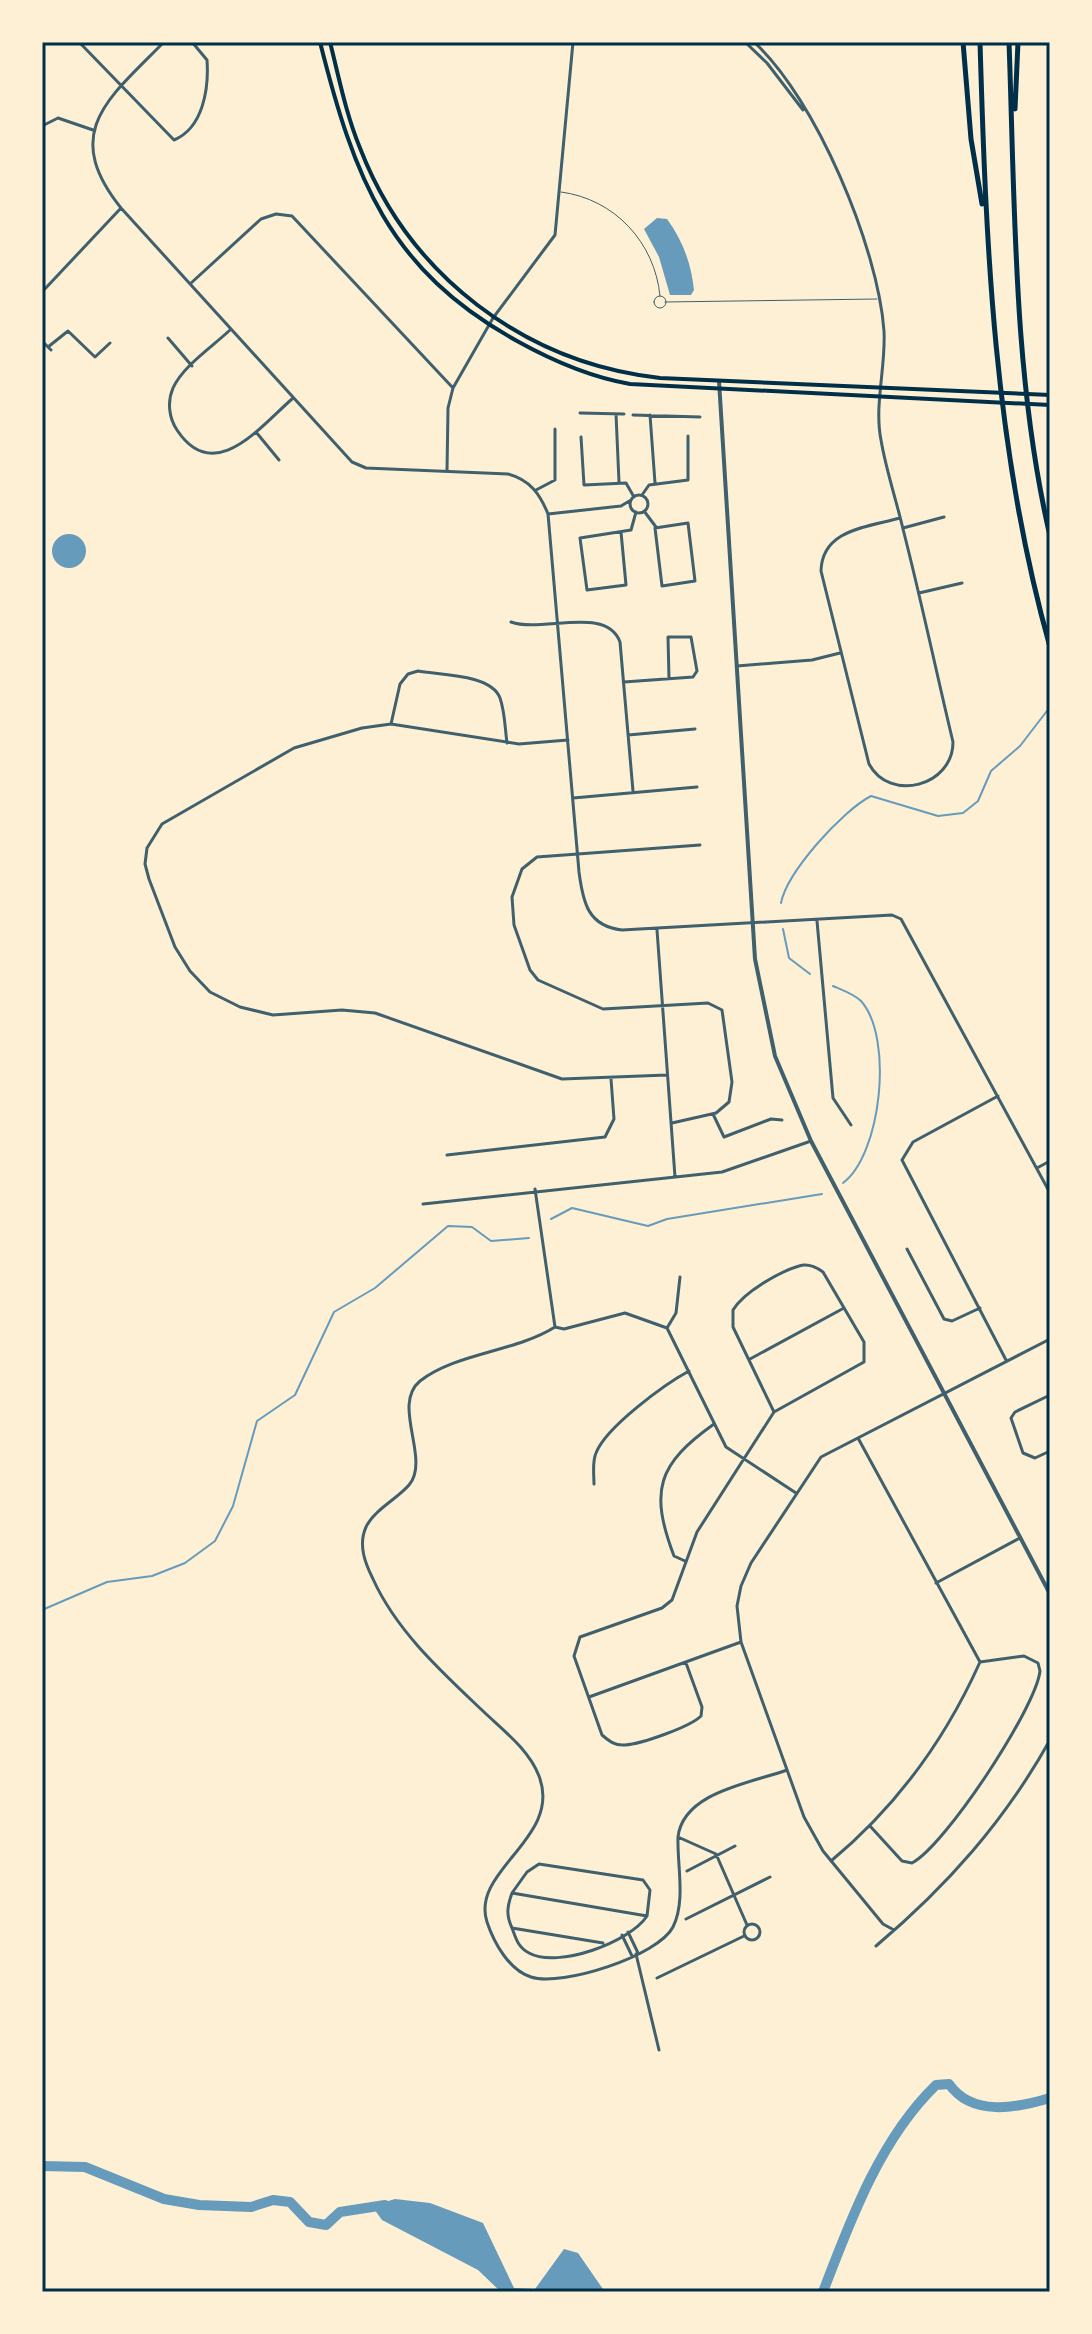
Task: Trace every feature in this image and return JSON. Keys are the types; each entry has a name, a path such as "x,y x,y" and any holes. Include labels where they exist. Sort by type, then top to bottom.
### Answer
{"highway":[{"path":"963,42 971,139 986,225"},
{"path":"980,42 986,225 997,374 1022,538 1050,647"},
{"path":"1009,42 1026,374 1050,536"},
{"path":"1014,144 1018,42"}],"main road":[{"path":"320,42 350,151 378,210 425,273 488,325 567,366 630,384 719,391 1050,405"},
{"path":"330,42 352,128 384,199 433,268 493,318 579,362 632,375 1050,395"}],"street":[{"path":"79,42 174,140 202,112 207,60 192,42"},
{"path":"164,42 104,105 93,130 91,154 96,171 121,208 292,399 359,466 508,474 523,479 536,490 548,514 578,855 583,899 593,918 609,929 892,915 901,919 1050,1193"},
{"path":"447,471 448,408 453,388 488,325 552,242 561,192 573,42"},
{"path":"745,42 767,63 808,116"},
{"path":"754,42 789,82 858,216 880,299 884,333 880,439 919,593 953,742 951,758 939,776 921,784 898,785 873,772 866,755 821,571 823,552 840,535 900,518"},
{"path":"42,126 58,118 93,130"},
{"path":"42,292 121,208"},
{"path":"190,284 261,219 276,214 292,216 453,388"},
{"path":"230,330 175,385 169,406 171,419 186,442 203,452 219,454 234,449 292,399"},
{"path":"42,341 49,348 68,331 95,357"},
{"path":"168,338 192,366"},
{"path":"90,362 110,343"},
{"path":"719,381 753,922 758,985 768,1031 811,1141 946,1391 1050,1594"},
{"path":"580,413 624,414"},
{"path":"616,414 619,483"},
{"path":"633,415 700,417"},
{"path":"650,415 655,483"},
{"path":"536,490 555,480 555,429"},
{"path":"256,432 279,460"},
{"path":"621,506 642,495 655,483 688,480 688,436"},
{"path":"581,437 584,485 630,485 634,511 633,527 621,532 580,538 587,590 626,585 621,532"},
{"path":"642,495 648,503 644,511"},
{"path":"548,514 621,506 644,511"},
{"path":"644,511 656,527 660,584 693,583 690,525 656,527"},
{"path":"903,528 944,517"},
{"path":"919,593 962,583"},
{"path":"511,622 525,627 601,622 612,627 620,642 633,791"},
{"path":"624,682 669,679 696,675 691,637 668,637 669,679"},
{"path":"737,666 812,660 841,652"},
{"path":"391,724 403,679 418,671 484,683 495,689 501,700 507,743"},
{"path":"568,740 507,743 391,724 362,728 294,748 162,824 154,834 145,864 175,947 190,971 210,992 257,1012 282,1016 342,1010 375,1013 552,1077 611,1079 667,1075"},
{"path":"628,735 695,729"},
{"path":"573,798 697,787"},
{"path":"672,1123 713,1114 725,1106 731,1096 727,1030 722,1010 711,1003 594,1007 538,980 530,970 514,925 512,897 516,880 532,859 700,845"},
{"path":"817,921 829,1077 833,1098 851,1125"},
{"path":"657,929 675,1177"},
{"path":"447,1155 605,1137 614,1121 611,1079"},
{"path":"998,1096 913,1142 902,1160 1006,1361"},
{"path":"713,1114 720,1136 724,1137 771,1119 782,1120"},
{"path":"423,1204 745,1167 811,1141"},
{"path":"1037,1168 1050,1161"},
{"path":"535,1189 555,1327"},
{"path":"907,1249 944,1319 952,1321 980,1308"},
{"path":"686,1663 702,1707 701,1716 691,1724 623,1746 611,1743 602,1735 574,1656 580,1637 662,1608 672,1600 697,1532 774,1412 864,1362 864,1342 820,1269 809,1265 793,1269 745,1296 733,1310 733,1327 774,1412"},
{"path":"667,1328 676,1313 680,1277"},
{"path":"750,1359 844,1308"},
{"path":"787,1770 704,1800 684,1816 678,1837 678,1909 673,1927 663,1940 635,1955 555,1981 530,1977 508,1961 486,1919 489,1892 503,1867 536,1826 541,1802 540,1777 523,1749 417,1645 383,1601 364,1559 366,1525 411,1484 415,1473 410,1408 412,1392 420,1382 453,1366 539,1337 555,1327 564,1329 625,1313 642,1316 667,1328 729,1451 796,1493"},
{"path":"894,1930 883,1924 808,1828 741,1642 737,1606 745,1574 821,1457 1050,1339"},
{"path":"594,1484 594,1460 600,1445 657,1389 689,1371"},
{"path":"1050,1395 1015,1412 1011,1426 1029,1458 1050,1451"},
{"path":"685,1561 674,1556 669,1543 661,1480 682,1447 714,1424"},
{"path":"858,1438 980,1662"},
{"path":"936,1583 1020,1538"},
{"path":"589,1697 741,1642"},
{"path":"870,1826 902,1861 912,1863 940,1836 986,1777 1040,1671 1038,1663 1024,1656 980,1662"},
{"path":"831,1861 870,1826 920,1767 947,1728 980,1662"},
{"path":"876,1946 922,1908 977,1849 1027,1782 1050,1740"},
{"path":"657,1978 744,1936 747,1925 716,1854 678,1837"},
{"path":"687,1871 735,1846"},
{"path":"539,1864 643,1880 650,1890 647,1916 628,1932 605,1944 556,1959 529,1953 520,1946 507,1913 512,1893 527,1872 539,1864"},
{"path":"686,1919 770,1877"},
{"path":"512,1893 647,1916"},
{"path":"744,1936 753,1941 759,1936 757,1926 747,1925"},
{"path":"512,1928 605,1944"},
{"path":"628,1932 659,2050"},
{"path":"622,1935 635,1955"}],"lane":[{"path":"561,192 604,206 634,231 651,260 660,296 665,302"},
{"path":"660,296 655,299 655,306 661,308 665,302"},
{"path":"665,302 880,299"}],"water":[{"path":"657,218 667,219 682,244 693,280 691,295 670,295 659,257 644,229"},
{"path":"69,534 81,539 86,551 81,563 69,568 57,563 52,551 57,539"},
{"path":"395,2199 430,2203 483,2223 514,2288 535,2289 564,2249 578,2253 605,2292 501,2292 478,2270 382,2220 372,2206"}],"waterway":[{"path":"781,903 785,890 804,859 831,828 871,796 938,816 963,813 978,801 991,771 1020,746 1050,707"},
{"path":"783,929 789,958 810,974"},
{"path":"833,986 861,1001 871,1018 880,1067 874,1123 856,1169 843,1183"},
{"path":"551,1219 572,1208 648,1226 667,1219 822,1194"},
{"path":"42,1610 107,1582 152,1576 185,1563 215,1541 233,1506 257,1421 295,1395 334,1312 375,1288 448,1226 472,1227 491,1241 529,1238"},
{"path":"823,2292 856,2210 883,2156 916,2106 936,2085 949,2084 970,2102 982,2106 1010,2107 1050,2098"},
{"path":"42,2166 85,2167 164,2199 199,2205 251,2207 273,2200 290,2202 309,2222 326,2225 340,2212 385,2205"}]}
